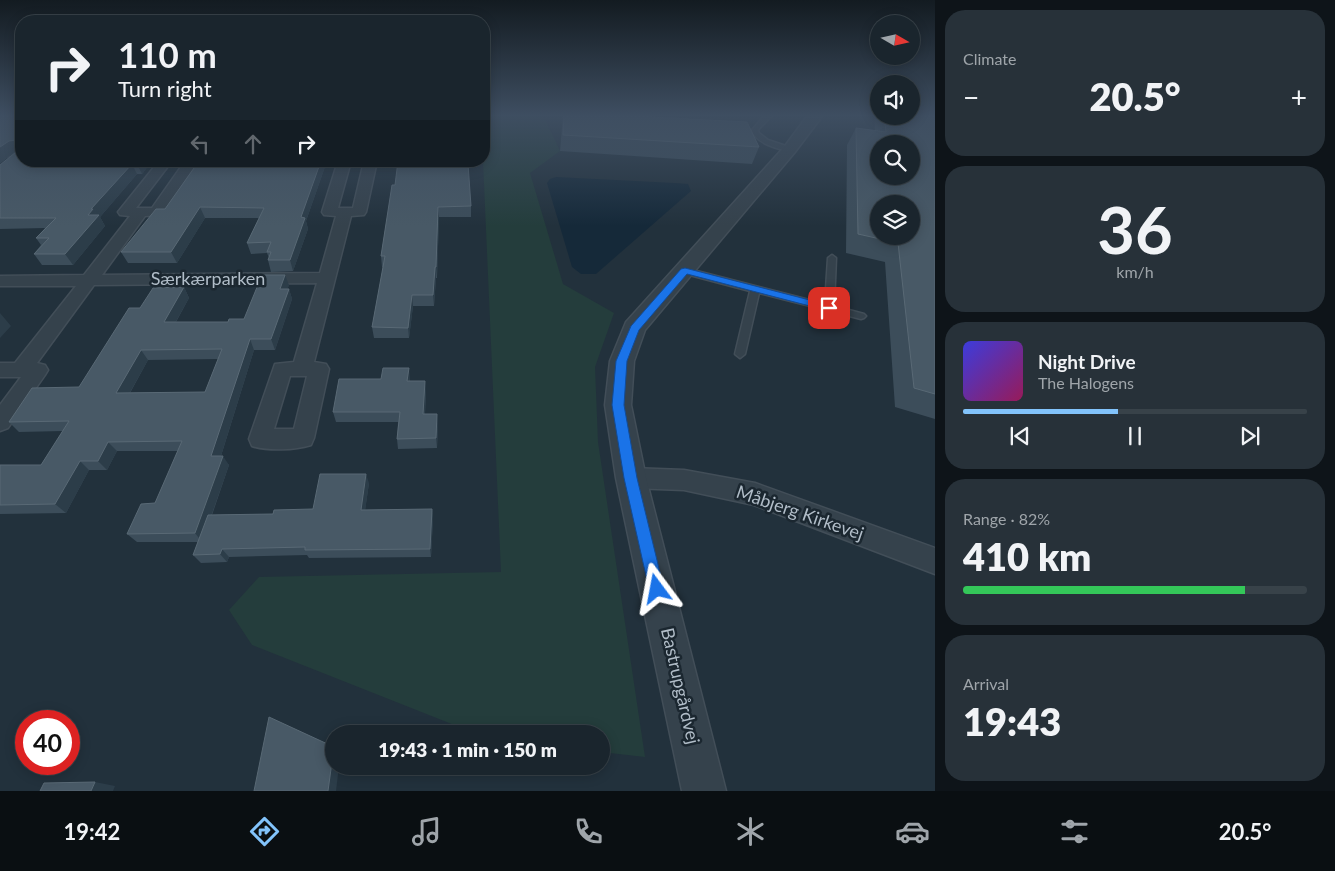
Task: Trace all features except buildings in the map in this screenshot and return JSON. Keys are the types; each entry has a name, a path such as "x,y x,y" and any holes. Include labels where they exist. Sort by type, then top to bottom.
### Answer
{"street":[{"path":"7,166 15,152"},
{"name":"Bastrupgårdvej","path":"704,791 631,478 618,405 622,361 634,328 787,152"},
{"path":"161,167 126,212 156,212 188,167"},
{"path":"343,167 329,212 359,212 370,167"},
{"path":"21,370 141,212"},
{"path":"302,369 345,212"},
{"name":"Særkærparken","path":"0,281 327,278"},
{"path":"0,370 38,370 0,422"},
{"name":"Måbjerg Kirkevej","path":"631,478 684,480 755,494 935,561"}],"lane":[{"path":"829,308 832,258"},
{"path":"685,271 861,316"},
{"path":"740,354 755,289"}],"green space":[{"path":"490,152 559,152 530,173 563,284 614,313 595,367 598,442 645,757 610,753 610,725 454,725 252,645 229,610 259,577 501,572 483,167 490,167"}],"water":[{"path":"556,177 688,184 691,191 596,274 581,274 572,267 547,183 550,179"}],"route":[{"path":"657,589 631,478 618,405 622,361 634,328 685,271 829,308"}]}
